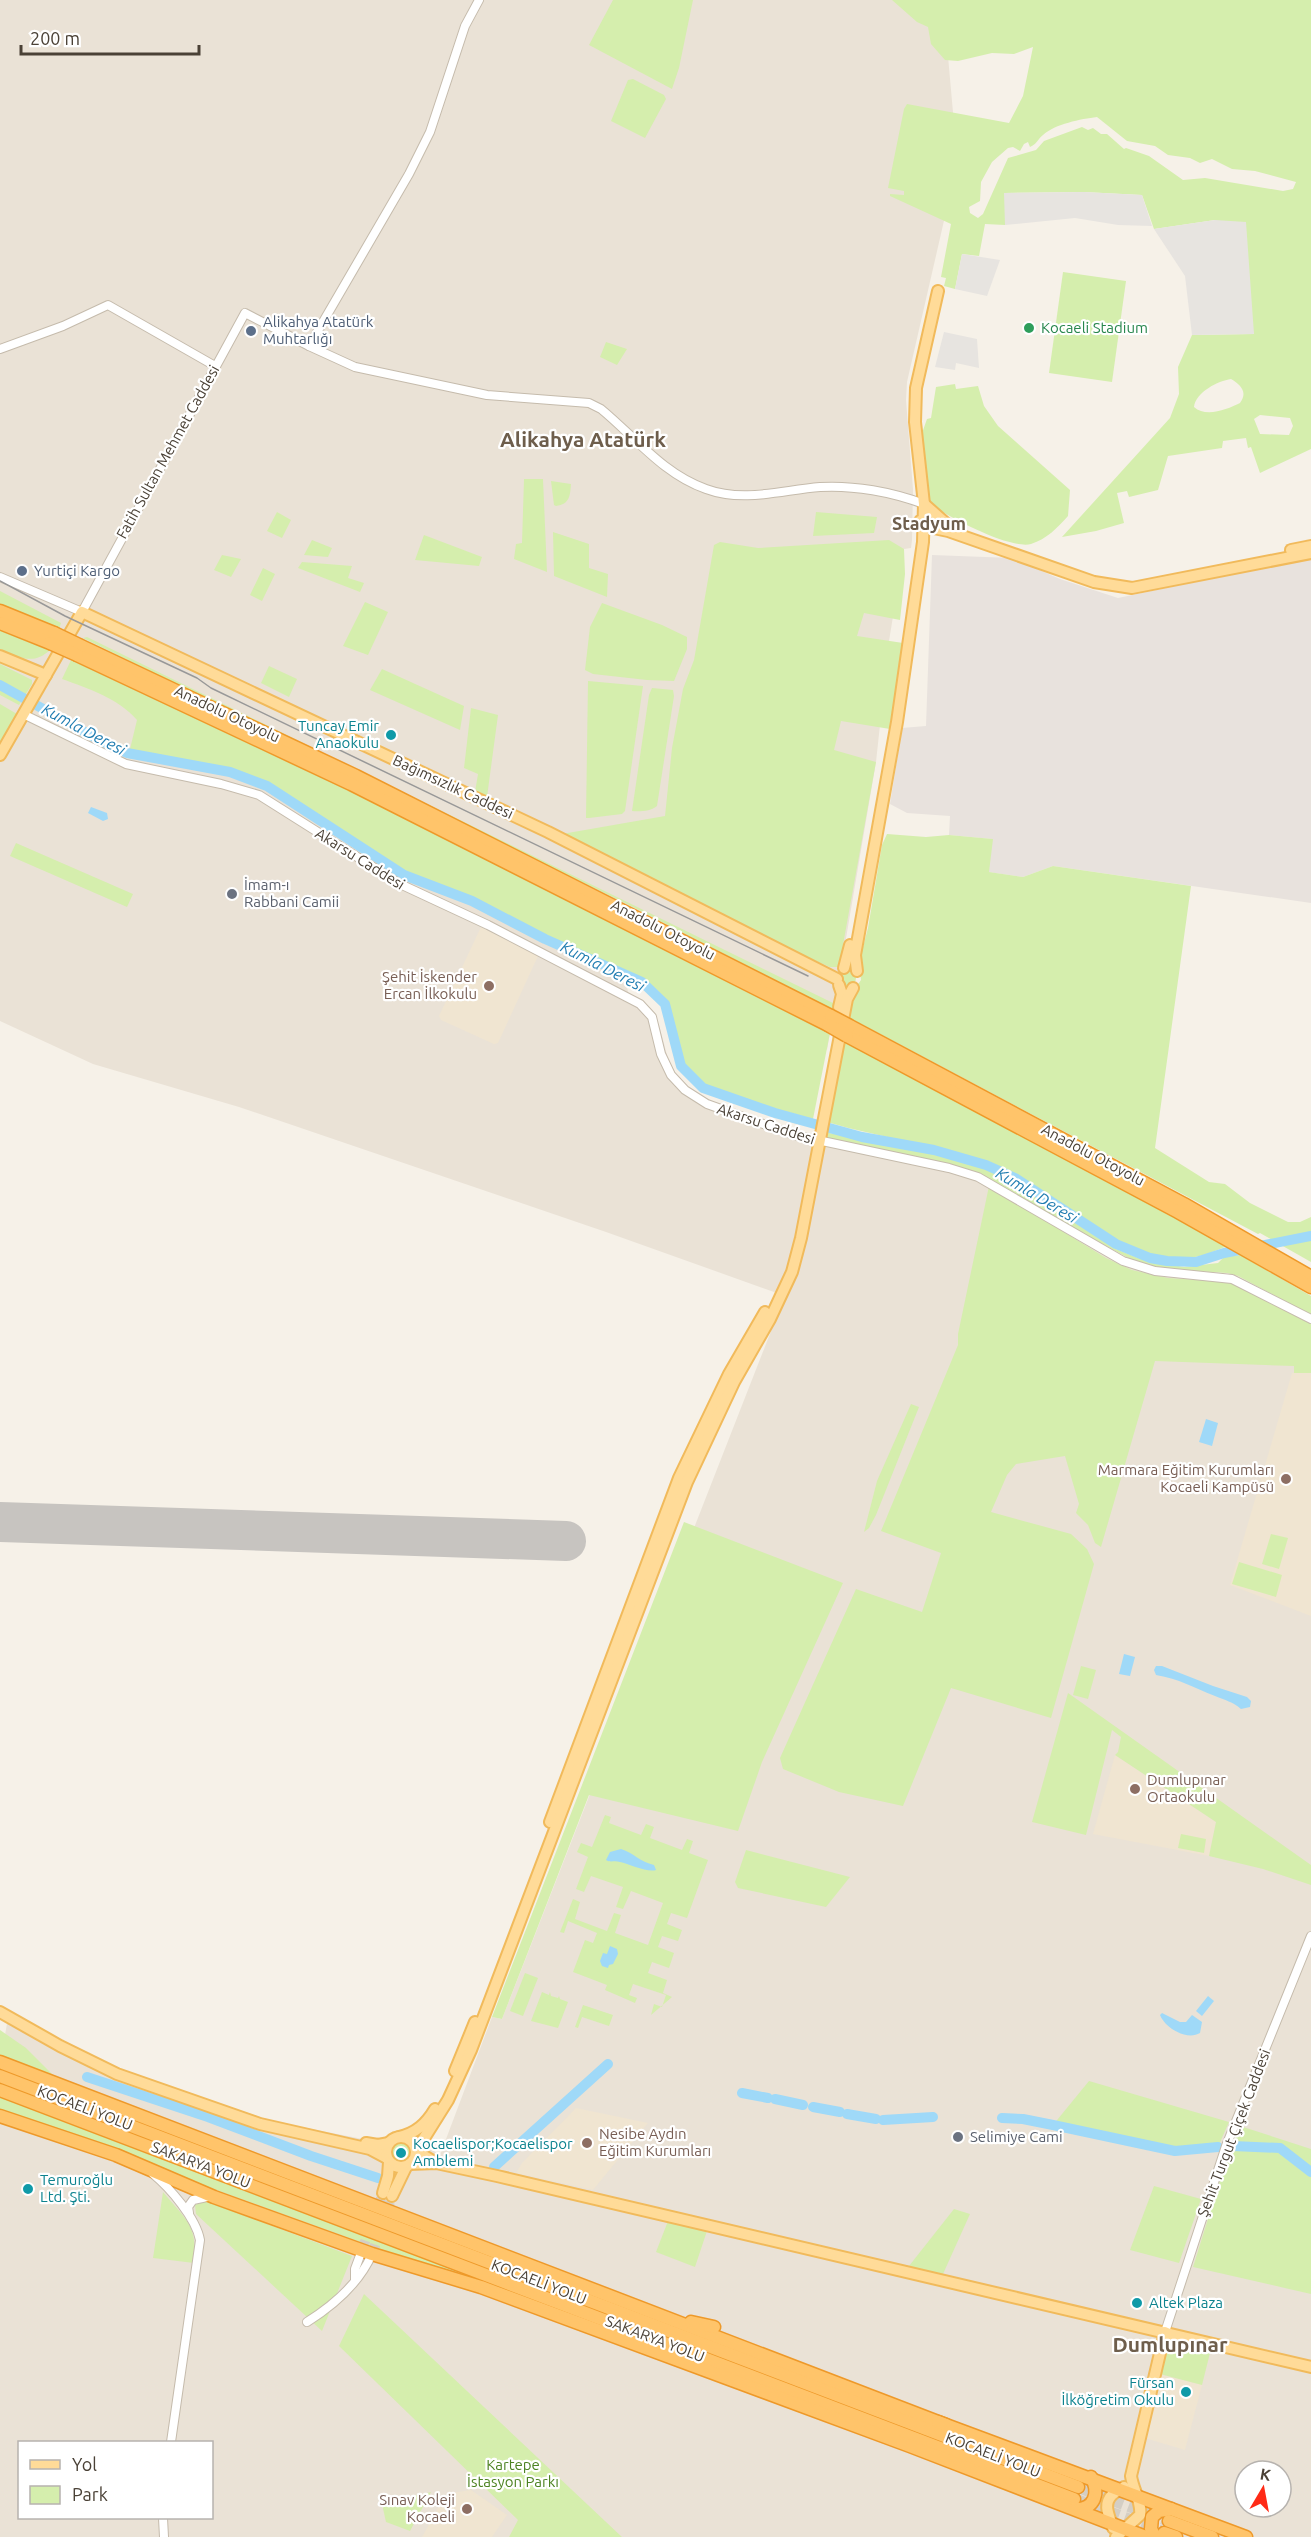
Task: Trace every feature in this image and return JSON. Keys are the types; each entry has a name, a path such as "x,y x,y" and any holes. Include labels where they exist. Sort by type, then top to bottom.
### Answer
{"highway":[{"name":"Anadolu Otoyolu","path":"0,611 849,1031 1242,1235 1311,1277"},
{"name":"Anadolu Otoyolu","path":"0,622 52,638"},
{"name":"Anadolu Otoyolu","path":"849,1031 1311,1287"},
{"path":"0,2061 654,2314 946,2425 1091,2477 1129,2492 1167,2527 1212,2537"},
{"name":"KOCAELİ YOLU","path":"0,2076 790,2384"},
{"name":"SAKARYA YOLU","path":"0,2090 686,2351 790,2384 1075,2498"},
{"path":"0,2116 142,2166 214,2197 367,2252 513,2300 910,2446 1075,2498 1086,2508 1092,2503 1096,2489 1091,2477"},
{"path":"513,2300 613,2322"},
{"path":"654,2314 714,2327"},
{"path":"686,2351 713,2367 789,2403"},
{"path":"790,2384 946,2425"},
{"path":"790,2384 910,2446"},
{"path":"1075,2498 1115,2533 1143,2536"},
{"path":"1167,2527 1246,2537"}],"main road":[{"path":"827,1088 847,999 859,982 855,955 893,722 921,522 922,503 915,422 916,395 937,291"},
{"path":"922,503 949,529 1094,582 1123,587 1132,588 1311,553"},
{"path":"921,522 1046,557 1100,579 1118,582 1311,546"},
{"path":"915,575 923,542 921,522"},
{"path":"923,542 932,534 949,529"},
{"name":"Fatih Sultan Mehmet Caddesi","path":"0,755 82,612"},
{"name":"Bağımsızlık Caddesi","path":"82,612 548,832 821,969 840,975"},
{"path":"0,656 45,675"},
{"path":"389,2143 386,2150 387,2194 408,2166 448,2100 471,2050 687,1482 734,1382 770,1319 792,1272 801,1238 827,1088 841,998 840,975 851,944 893,722"},
{"path":"840,975 852,967 857,972"},
{"path":"840,975 847,989 853,988"},
{"path":"5,2015 107,2066 264,2120 373,2145 389,2143 416,2131 428,2120 454,2073 512,1925 679,1478 729,1374 764,1315 787,1267 817,1141"},
{"path":"5,2015 91,2063 260,2124 370,2149 395,2167 436,2163"},
{"path":"399,2137 412,2142 416,2151 436,2163 1311,2367"},
{"path":"1129,2492 1112,2495 1108,2504 1108,2513 1115,2533 1133,2524 1140,2515 1140,2505 1129,2492 1131,2476 1165,2332"}],"street":[{"path":"479,0 465,26 430,132 309,346 355,367 477,393 589,403 601,409 669,469 711,491 752,496 820,487 847,488 879,492 922,503"},
{"path":"0,349 63,326 108,305 215,366"},
{"name":"Fatih Sultan Mehmet Caddesi","path":"82,612 245,313 309,346"},
{"path":"0,577 82,612"},
{"name":"Akarsu Caddesi","path":"25,711 126,764 221,784 272,801 333,843 400,884 488,925 640,1004 652,1017 661,1054 671,1075 694,1097 721,1110 817,1141 949,1168 978,1177 1123,1261 1155,1271 1232,1279 1311,1320"},
{"name":"Şehit Turgut Çiçek Caddesi","path":"1165,2332 1225,2150 1311,1936"},
{"path":"142,2166 157,2177 187,2212 197,2229 200,2246 171,2441"},
{"path":"187,2212 193,2200 200,2197 214,2197"},
{"path":"307,2322 342,2297 354,2280 355,2269 367,2252"},
{"path":"163,2519 164,2537"}],"shaded area":[{"path":"0,0 943,0 960,191 946,212 907,382 906,400 913,489 912,540 911,548 904,549 889,641 876,762 827,1050 620,948 628,992 651,1009 659,1025 671,1070 681,1082 698,1094 721,1105 792,1129 966,1172 1123,1261 1224,1277 1311,1319 1311,2537 0,2537 0,2064 9,2012 107,2065 189,2094 276,2122 383,2143 392,2136 406,2132 440,2155 492,2017 502,2019 782,1303 781,1296 774,1292 606,1232 239,1107 93,1064 0,1021"},
{"path":"1084,192 1142,195 1152,226 1118,225 1075,218 1005,225 1004,193"},
{"path":"1215,220 1246,222 1254,334 1192,335 1185,276 1154,229"},
{"path":"962,254 1000,260 987,296 955,289"},
{"path":"944,332 977,339 979,368 956,363 955,370 935,367"},
{"path":"932,555 1012,558 1060,579 1118,598 1311,558 1311,903 1053,866 1023,877 988,872 992,839 949,835 950,816 907,813 890,804 902,728 926,726"},
{"name":"Şehit İskender Ercan İlkokulu","path":"481,927 538,956 498,1043 494,1044 441,1020 439,1016"},
{"name":"Marmara Eğitim Kurumları Kocaeli Kampüsü","path":"1292,1373 1311,1373 1311,1616 1230,1585"},
{"name":"Dumlupınar Ortaokulu","path":"1115,1755 1216,1822 1209,1856 1093,1834"},
{"name":"Nesibe Aydın Eğitim Kurumları","path":"576,2108 648,2123 593,2190 516,2173 522,2163"},
{"path":"1160,2374 1202,2385 1185,2450 1145,2438"},
{"name":"Sınav Koleji Kocaeli","path":"471,2490 507,2515 492,2537 422,2537 444,2497 451,2493"}],"green space":[{"path":"613,0 693,0 679,68 672,89 589,45"},
{"path":"892,0 1311,0 1311,449 1260,473 1251,447 1248,448 1246,438 1223,441 1222,448 1168,456 1158,490 1129,497 1127,491 1117,493 1124,523 1062,537 1170,418 1179,394 1178,367 1192,335 1254,334 1215,220 1154,229 1142,195 1084,192 1005,193 1005,225 985,224 979,256 962,254 955,289 944,286 946,278 941,277 951,224 890,196 890,194 904,195 904,191 888,188 904,109 907,104 1009,123 1023,96 1033,47 1014,54 992,53 958,61 945,60 931,44 928,27 917,22","holes":["1097,117 1127,141 1155,146 1168,155 1190,158 1200,163 1212,159 1232,169 1255,171 1296,182 1293,189 1283,191 1205,178 1183,180 1149,156 1124,149 1107,134 1101,134 1093,128 1088,130 1082,127 1044,141 1036,150 1008,158 983,214 978,218 970,213 969,207 980,201 981,182 992,162 1008,148 1013,147 1020,151 1024,144 1028,142 1030,147 1032,146 1054,128","1231,379 1242,389 1243,395 1240,403 1211,412 1194,407 1203,392","1260,415 1290,418 1293,426 1289,435 1260,434 1254,419"]},
{"path":"633,79 664,95 666,99 645,138 611,121 628,80"},
{"name":"Kocaeli Stadium","path":"1063,272 1126,281 1112,382 1049,373"},
{"path":"606,342 627,349 617,365 600,357"},
{"path":"955,384 956,389 978,386 984,406 998,426 1070,490 1068,516 1042,539 1031,544 1021,544 993,537 946,514 926,500 921,436 927,419 931,418 936,387"},
{"path":"524,479 543,479 547,572 514,559 516,544 522,543"},
{"path":"551,481 571,484 567,501 554,505"},
{"path":"277,512 291,520 282,538 267,531"},
{"path":"816,512 877,517 874,533 813,536"},
{"path":"553,532 589,544 589,568 608,574 607,597 554,576"},
{"path":"424,535 482,557 479,566 415,560"},
{"path":"312,540 332,548 328,557 304,555"},
{"path":"889,540 904,549 905,574 900,620 864,613 857,636 903,643 890,729 841,721 834,750 876,762 839,967 830,967 809,958 562,834 665,816 672,748 683,689 694,660 714,545 720,542 758,548"},
{"path":"222,555 241,559 231,577 214,570"},
{"path":"302,562 352,566 348,578 364,583 360,592 298,568"},
{"path":"263,568 275,574 262,601 250,595"},
{"path":"0,591 61,623 59,629 0,604"},
{"path":"365,602 388,612 368,655 343,646"},
{"path":"602,603 662,625 687,637 687,649 674,681 593,674 585,670 590,627"},
{"path":"0,629 50,650 32,659 13,655 0,649"},
{"path":"87,637 835,1004 834,1010 627,904 83,638"},
{"path":"71,660 344,788 830,1033 813,1119 736,1098 704,1085 684,1065 667,1002 658,991 630,972 574,949 478,901 402,871 260,779 223,767 152,756 130,749 137,720 112,700 62,679"},
{"path":"0,664 32,680 32,684 19,705 0,695"},
{"path":"269,666 297,679 289,697 261,683"},
{"path":"382,669 464,706 460,730 370,690"},
{"path":"588,681 643,686 625,811 622,814 586,818"},
{"path":"652,688 673,690 674,696 657,806 645,811 632,811 649,695"},
{"path":"0,704 17,714 0,744"},
{"path":"471,708 498,715 487,797 475,792 478,774 464,768"},
{"path":"887,834 926,837 949,835 993,839 989,872 1023,877 1053,866 1191,886 1155,1148 1209,1182 1225,1184 1250,1203 1288,1222 1300,1222 1311,1217 1311,1262 848,1017 854,990 861,980 859,962 868,928 882,845"},
{"path":"16,843 133,894 127,907 10,856"},
{"path":"845,970 851,970 856,978 854,984 845,986 840,981 840,975"},
{"path":"843,1041 1228,1246 1189,1258 1163,1258 1138,1251 1114,1239 1044,1192 999,1167 957,1153 827,1122"},
{"path":"824,1132 930,1152 981,1166 1011,1181 1116,1249 1138,1258 1184,1267 1218,1263 1224,1257 1240,1255 1311,1296 1311,1315 1238,1276 1227,1273 1162,1269 1134,1261 978,1177 823,1142"},
{"path":"989,1186 1106,1258 1132,1270 1168,1278 1230,1282 1311,1324 1311,1373 1294,1373 1294,1366 1155,1361 1101,1547 1095,1543 1088,1525 1076,1513 1079,1504 1065,1456 1016,1464 1007,1475 991,1512 1071,1534 1087,1549 1094,1564 1051,1718 951,1688 903,1806 839,1792 783,1769 780,1758 856,1589 922,1612 941,1553 881,1531 958,1345 958,1334"},
{"path":"911,1404 919,1407 876,1515 864,1532 877,1481"},
{"path":"684,1522 843,1583 762,1762 738,1831 589,1795 502,2019 492,2017"},
{"path":"1271,1534 1288,1538 1279,1569 1262,1564"},
{"path":"1239,1562 1282,1575 1276,1597 1232,1584"},
{"path":"1081,1666 1096,1670 1088,1699 1073,1695"},
{"path":"1068,1693 1311,1865 1311,1885 1263,1869 1209,1856 1216,1822 1115,1755 1118,1752 1121,1737 1112,1730 1086,1835 1032,1822"},
{"path":"605,1815 611,1817 609,1823 641,1835 646,1824 654,1827 650,1838 682,1850 687,1839 693,1841 689,1853 708,1860 687,1918 671,1913 667,1924 682,1930 678,1941 662,1936 658,1947 674,1953 669,1968 652,1962 648,1973 667,1980 663,1993 672,1997 663,2005 666,1995 633,1984 629,1995 637,1998 635,2003 605,1990 607,1985 573,1972 585,1940 593,1943 597,1933 568,1921 564,1933 560,1932 573,1899 580,1902 575,1919 607,1931 614,1913 621,1915 615,1933 648,1945 663,1903 631,1891 623,1909 616,1907 623,1887 591,1876 584,1892 576,1889 588,1857 577,1852 581,1843 592,1847"},
{"path":"1181,1834 1206,1839 1204,1853 1178,1848"},
{"path":"746,1850 850,1877 826,1907 738,1888 735,1882"},
{"path":"525,1973 538,1978 523,2016 510,2011"},
{"path":"542,1992 549,1995 550,1992 551,1996 558,1998 559,1996 560,1999 568,2002 558,2028 531,2021"},
{"path":"654,2004 661,2007 651,2015"},
{"path":"583,2005 613,2015 609,2026 582,2017 578,2028 575,2027"},
{"path":"0,2030 26,2048 62,2084 0,2060"},
{"path":"1089,2081 1229,2122 1218,2147 1175,2151 1053,2125"},
{"path":"0,2095 557,2306 502,2293 0,2112"},
{"path":"1240,2126 1311,2149 1311,2294 1193,2267 1221,2177"},
{"path":"401,2139 410,2143 414,2152 410,2161 401,2165 392,2161 388,2152 392,2143"},
{"path":"1154,2186 1201,2199 1179,2263 1130,2250"},
{"path":"163,2192 189,2224 194,2240 194,2263 153,2258"},
{"path":"206,2201 352,2256 322,2331 196,2214 195,2205"},
{"path":"954,2209 970,2214 943,2274 909,2266"},
{"path":"668,2221 707,2231 695,2267 656,2252"},
{"name":"Kartepe İstasyon Parkı","path":"364,2294 622,2537 509,2537 518,2520 339,2346"},
{"path":"1184,2343 1211,2349 1202,2385 1160,2374 1167,2349"},
{"path":"431,2492 410,2531 386,2522 382,2504"}],"water":[{"path":"91,807 107,813 108,819 103,821 88,813"},
{"path":"1206,1419 1218,1423 1212,1446 1199,1442"},
{"path":"1124,1654 1135,1657 1130,1676 1119,1674"},
{"path":"1156,1666 1162,1666 1247,1697 1251,1701 1250,1707 1241,1709 1229,1701 1156,1675 1154,1670"},
{"path":"621,1849 654,1865 656,1870 606,1860 610,1852"},
{"path":"610,1946 617,1949 618,1954 608,1968 602,1966 600,1961 603,1953 607,1954"},
{"path":"1208,1996 1214,2001 1202,2016 1196,2011"},
{"path":"1162,2013 1180,2022 1186,2022 1192,2015 1202,2022 1200,2033 1189,2035 1171,2029 1160,2015"}],"waterway":[{"name":"Kumla Deresi","path":"0,685 127,753 230,772 267,786 404,875 472,901 545,939 642,982 665,1004 681,1066 703,1088 775,1113 862,1137 934,1150 986,1165 1015,1178 1116,1244 1150,1258 1196,1262 1224,1253 1311,1236"},
{"path":"494,2167 608,2064"},
{"path":"87,2077 208,2117 311,2156 378,2178"},
{"path":"742,2093 768,2098"},
{"path":"775,2099 803,2105"},
{"path":"813,2107 840,2112"},
{"path":"847,2114 876,2119"},
{"path":"883,2120 933,2117"},
{"path":"1002,2118 1023,2119 1175,2151 1218,2147"},
{"path":"1233,2146 1280,2148 1311,2172"}],"runway":[{"path":"0,1522 566,1541"}],"tunnel":[{"path":"362,2250 383,2193"},
{"path":"372,2254 392,2196"},
{"path":"1078,2487 1169,2521"},
{"path":"1074,2499 1160,2531"}],"tram line":[{"path":"0,581 65,616 197,678 211,688 808,976"}],"place":[{"name":"Kocaeli Stadium","path":"1029,328"},
{"name":"Alikahya Atatürk Muhtarlığı","path":"251,331"},
{"name":"Yurtiçi Kargo","path":"22,571"},
{"name":"Tuncay Emir Anaokulu","path":"391,735"},
{"name":"İmam-ı Rabbani Camii","path":"232,894"},
{"name":"Şehit İskender Ercan İlkokulu","path":"489,986"},
{"name":"Marmara Eğitim Kurumları Kocaeli Kampüsü","path":"1286,1479"},
{"name":"Dumlupınar Ortaokulu","path":"1135,1789"},
{"name":"Selimiye Cami","path":"958,2137"},
{"name":"Nesibe Aydın Eğitim Kurumları","path":"587,2143"},
{"name":"Kocaelispor;Kocaelispor Amblemi","path":"401,2153"},
{"name":"Temuroğlu Ltd. Şti.","path":"28,2189"},
{"name":"Altek Plaza","path":"1137,2303"},
{"name":"Fürsan İlköğretim Okulu","path":"1186,2392"},
{"name":"Sınav Koleji Kocaeli","path":"467,2509"}],"district":[{"name":"Alikahya Atatürk","path":"583,440"},
{"name":"Stadyum","path":"929,524"},
{"name":"Dumlupınar","path":"1170,2345"}]}
